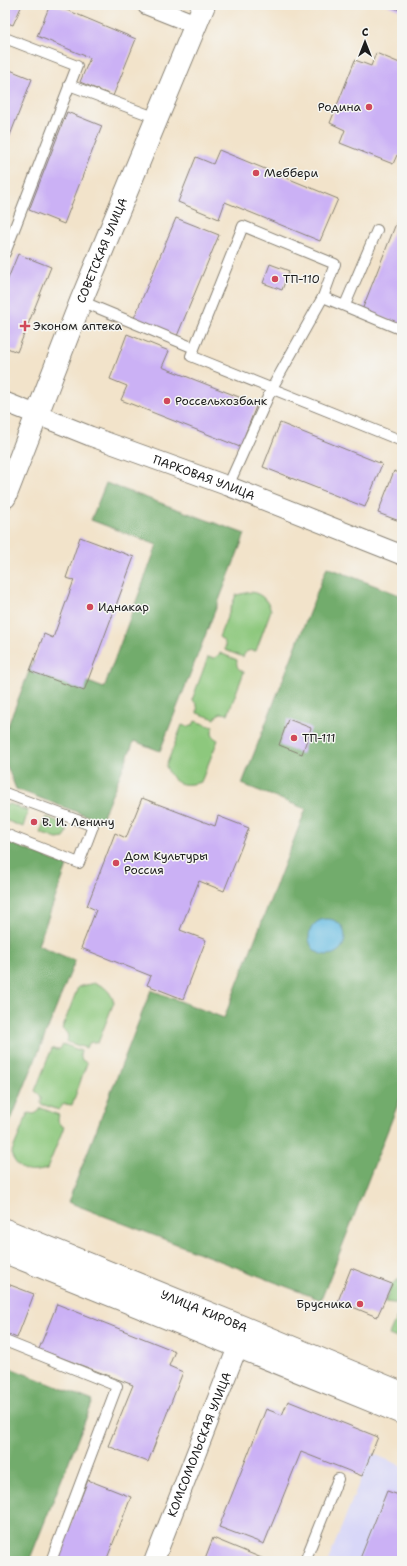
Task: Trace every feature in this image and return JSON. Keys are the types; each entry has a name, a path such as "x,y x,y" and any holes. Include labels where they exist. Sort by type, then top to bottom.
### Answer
{"main road":[{"name":"СОВЕТСКАЯ УЛИЦА","path":"5,497 81,301 200,15"},
{"name":"УЛИЦА КИРОВА","path":"5,1230 242,1337 402,1413"},
{"name":"УЛИЦА КИРОВА","path":"5,1252 402,1393"}],"street":[{"path":"147,5 200,15"},
{"name":"ПАРКОВАЯ УЛИЦА","path":"5,402 90,436 228,486 402,555"},
{"name":"КОМСОМОЛЬСКАЯ УЛИЦА","path":"154,1561 242,1337"}],"lane":[{"path":"5,38 77,66 5,253"},
{"path":"69,86 157,118"},
{"path":"228,486 272,388 323,297 335,264 243,226 191,356 272,388 402,441"},
{"path":"345,305 377,230"},
{"path":"323,297 402,330"},
{"path":"81,301 194,348"},
{"path":"5,793 93,826 79,863 5,834"},
{"path":"5,1341 117,1386 51,1561"},
{"path":"305,1561 338,1479"}],"shaded area":[{"path":"371,1453 402,1466 402,1561 328,1561"}],"green space":[{"path":"106,483 245,534 160,751 134,741 101,821 16,789 5,761 5,733 33,661 104,688 157,545 91,520"},
{"path":"327,567 402,596 402,1094 321,1300 68,1202 151,990 224,1018 306,809 242,784"},
{"path":"251,592 264,598 271,610 256,651 248,651 243,657 225,650 225,643 219,637 236,595"},
{"path":"220,653 237,660 238,668 244,672 228,714 221,713 217,715 215,719 197,713 197,705 192,700 208,657 215,658"},
{"path":"195,721 213,727 212,735 218,740 201,782 195,784 179,783 175,781 166,766 182,725 188,727 193,725"},
{"path":"10,804 28,811 23,827 5,820 5,806"},
{"path":"46,817 60,822 65,826 67,832 64,838 57,839 40,833"},
{"path":"5,841 67,866 38,945 75,961 5,1135"},
{"path":"94,983 107,990 114,1002 98,1043 92,1042 88,1044 86,1048 67,1042 67,1034 62,1029 78,987"},
{"path":"63,1044 81,1051 80,1055 82,1060 87,1063 72,1105 65,1104 61,1106 59,1110 41,1104 40,1096 35,1091 52,1048 56,1050 60,1049"},
{"path":"41,1108 59,1115 58,1122 64,1127 47,1169 29,1171 17,1165 11,1154 28,1113 34,1114"},
{"path":"402,1277 402,1304 385,1302 392,1284"},
{"path":"402,1305 402,1340 389,1335"},
{"path":"5,1366 93,1401 29,1561 5,1561"}],"water":[{"path":"331,919 340,924 344,930 344,944 340,950 331,955 323,955 314,950 310,944 309,933 314,924 320,920"}],"building":[{"path":"5,5 22,5 13,25 5,22"},
{"path":"50,5 55,5 136,39 113,96 80,82 90,58 37,36"},
{"path":"387,5 402,5 402,11"},
{"name":"Родина","path":"376,53 402,64 402,157 397,155 393,164 340,143 345,130 330,123 355,60 371,66"},
{"path":"5,68 32,79 7,143 5,142 5,97 7,92 5,91"},
{"path":"67,112 102,126 64,224 29,210"},
{"path":"219,150 338,199 320,241 225,202 219,219 178,202 196,157 213,164"},
{"path":"176,218 219,235 177,336 134,318"},
{"path":"397,221 402,223 402,325 362,310"},
{"path":"18,254 51,267 17,352 5,347 5,286"},
{"name":"ТП-110","path":"270,264 289,271 282,290 263,283"},
{"path":"127,334 169,351 162,367 257,404 240,447 121,400 127,386 110,379"},
{"path":"280,423 382,464 365,507 263,467"},
{"path":"394,471 402,474 402,522 378,513"},
{"name":"Иднакар","path":"80,537 134,557 84,691 30,671 44,634 53,638 74,580 66,578"},
{"name":"ТП-111","path":"288,719 311,728 302,754 279,745"},
{"path":"142,798 215,826 218,816 249,828 224,891 199,881 180,930 206,940 183,999 147,985 151,976 81,948 96,910 87,906 115,833 126,838"},
{"path":"351,1268 392,1284 377,1317 338,1301"},
{"path":"5,1283 34,1294 17,1338 5,1333"},
{"path":"57,1304 175,1351 169,1366 183,1372 148,1462 108,1446 133,1385 39,1349"},
{"path":"288,1401 378,1437 362,1476 301,1452 264,1544 219,1527 266,1409 282,1415"},
{"path":"88,1480 131,1497 106,1561 56,1561"},
{"path":"387,1491 402,1496 402,1561 359,1561"},
{"path":"213,1538 264,1559 264,1561 204,1561"}],"place":[{"name":"Родина","path":"369,107"},
{"name":"Меббери","path":"256,173"},
{"name":"ТП-110","path":"275,279"},
{"name":"Эконом аптека","path":"25,326"},
{"name":"Россельхозбанк","path":"167,401"},
{"name":"Иднакар","path":"90,607"},
{"name":"ТП-111","path":"294,738"},
{"name":"В. И. Ленину","path":"34,822"},
{"name":"Дом Культуры Россия","path":"116,863"},
{"name":"Брусника","path":"360,1304"}]}
